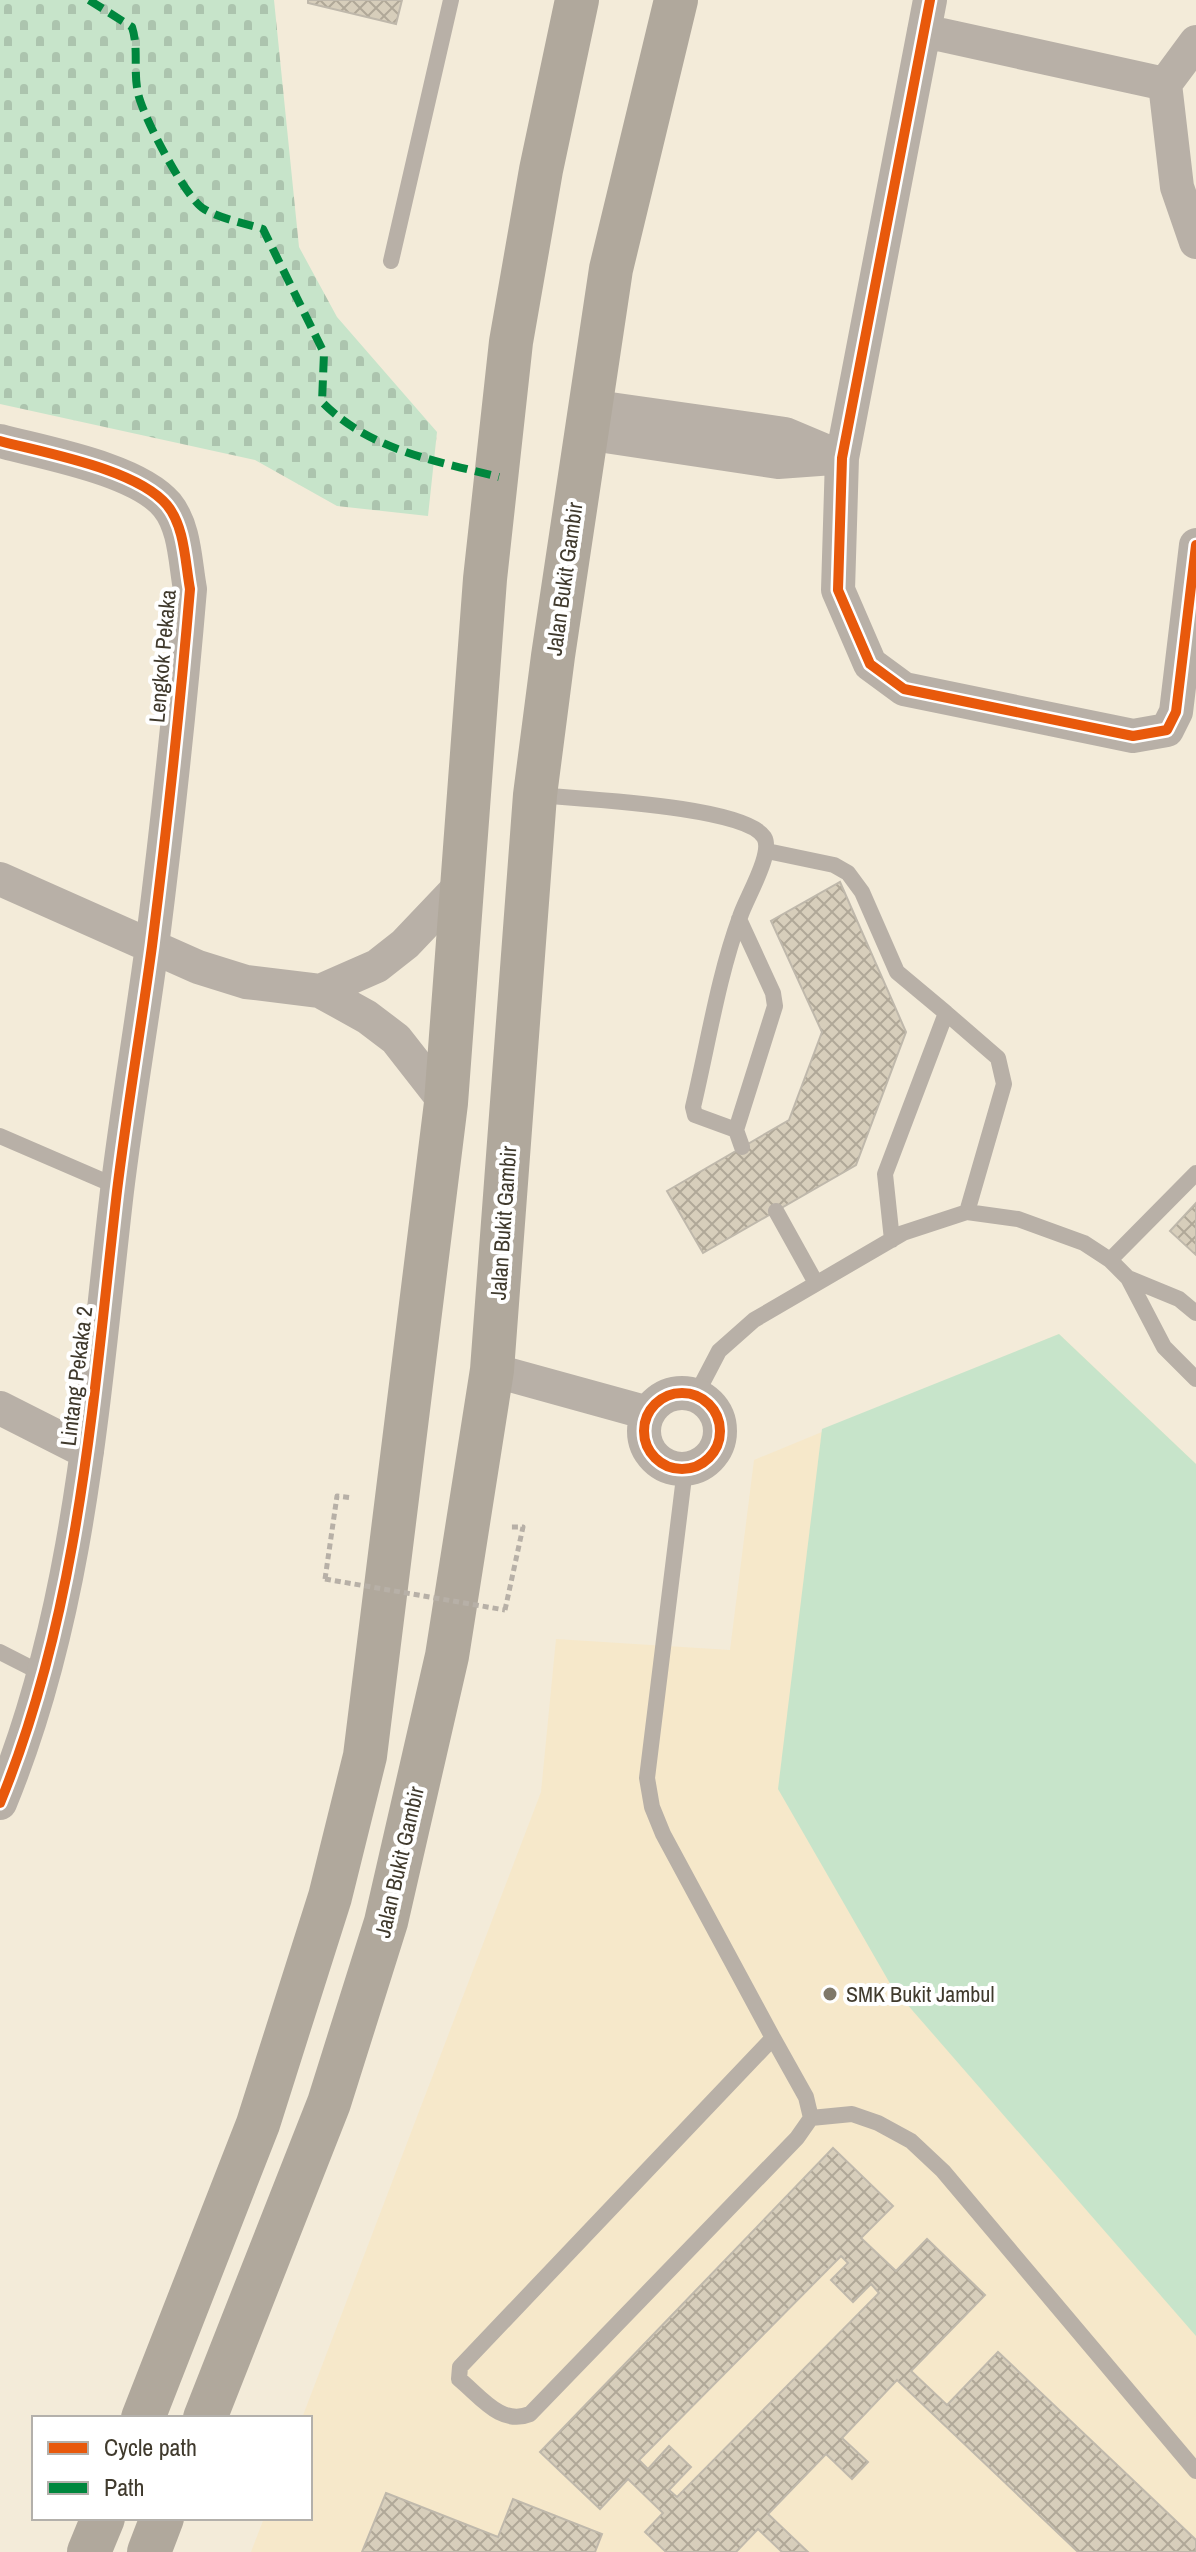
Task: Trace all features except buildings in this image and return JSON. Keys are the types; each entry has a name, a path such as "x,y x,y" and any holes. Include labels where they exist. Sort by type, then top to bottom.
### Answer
{"main road":[{"path":"144,2416 258,2124 330,1897 365,1756 446,1103 485,579 511,342 541,170 577,0"},
{"name":"Jalan Bukit Gambir","path":"206,2416 329,2103 386,1922 447,1656 492,1370 535,795 611,269 676,0"},
{"path":"89,2552 102,2520"},
{"path":"149,2552 161,2520"}],"street":[{"path":"1165,84 927,15 842,458 838,590 870,664 904,689 1133,736 1167,730 1176,712 1196,545"},
{"path":"1196,42 1165,84 1177,187 1196,242"},
{"path":"587,420 785,434 842,458"},
{"name":"Lengkok Pekaka","path":"0,441 113,473 167,505 180,531 190,589 152,945"},
{"path":"0,879 198,967 246,982 320,991 367,1017 396,1039 446,1103"},
{"path":"320,991 377,966 405,944 463,883"},
{"name":"Lintang Pekaka 2","path":"0,1803 45,1675 64,1594 87,1452 118,1187 152,945"},
{"path":"492,1370 648,1413"},
{"path":"669,1395 696,1395 710,1405 719,1419 720,1436 715,1452 701,1464 685,1469 669,1467 651,1452 644,1428 648,1413 657,1402 669,1395"},
{"path":"0,1408 87,1452"}],"lane":[{"path":"391,261 451,0"},
{"path":"535,795 709,812 756,828 765,839 767,851 739,919 693,1107 695,1115 702,1120 736,1130"},
{"path":"767,851 834,865 848,873 862,892 897,972 998,1058 1004,1084 967,1212"},
{"path":"739,919 773,993 775,1006 736,1130 742,1147"},
{"path":"892,1240 885,1174 946,1013"},
{"path":"0,1136 118,1187"},
{"path":"1110,1260 1196,1173"},
{"path":"776,1211 816,1283"},
{"path":"696,1395 719,1351 735,1334 892,1240 967,1212 1018,1219 1084,1243 1110,1260 1128,1278 1156,1335 1196,1379"},
{"path":"1128,1278 1179,1299 1196,1313"},
{"path":"685,1469 647,1778 652,1807 663,1834 806,2097 811,2118 797,2138 530,2414 516,2420 505,2418 459,2379 460,2367 773,2038"},
{"path":"0,1652 45,1675"},
{"path":"811,2118 852,2114 911,2141 943,2171 1196,2471"}],"path":[{"path":"325,1579 505,1610"}],"shaded area":[{"name":"SMK Bukit Jambul","path":"1059,1334 1196,1464 1196,2552 251,2552 263,2520 312,2520 312,2416 303,2416 541,1792 556,1639 730,1650 754,1460"}],"green space":[{"path":"0,0 274,0 299,247 337,317 437,432 428,516 337,506 255,460 0,404"},
{"path":"1059,1334 1196,1464 1196,2336 892,1987 778,1789 822,1429"}],"marked path":[{"path":"89,0 132,27 141,104 166,156 196,202 225,218 263,229 324,353 322,402 361,432 382,443 428,459 499,477"}],"cycle path":[{"path":"930,0 842,458 838,590 870,664 904,689 1133,736 1167,730 1176,712 1196,545"},
{"path":"0,441 89,464 153,492 167,505 177,524 190,589 158,901 121,1160 80,1502 49,1655 0,1803"},
{"path":"682,1393 696,1396 709,1404 717,1417 720,1431 717,1445 709,1458 696,1466 682,1469 668,1466 655,1458 647,1445 644,1431 647,1417 655,1404 668,1396 682,1393"}],"place":[{"name":"SMK Bukit Jambul","path":"830,1994"}]}
